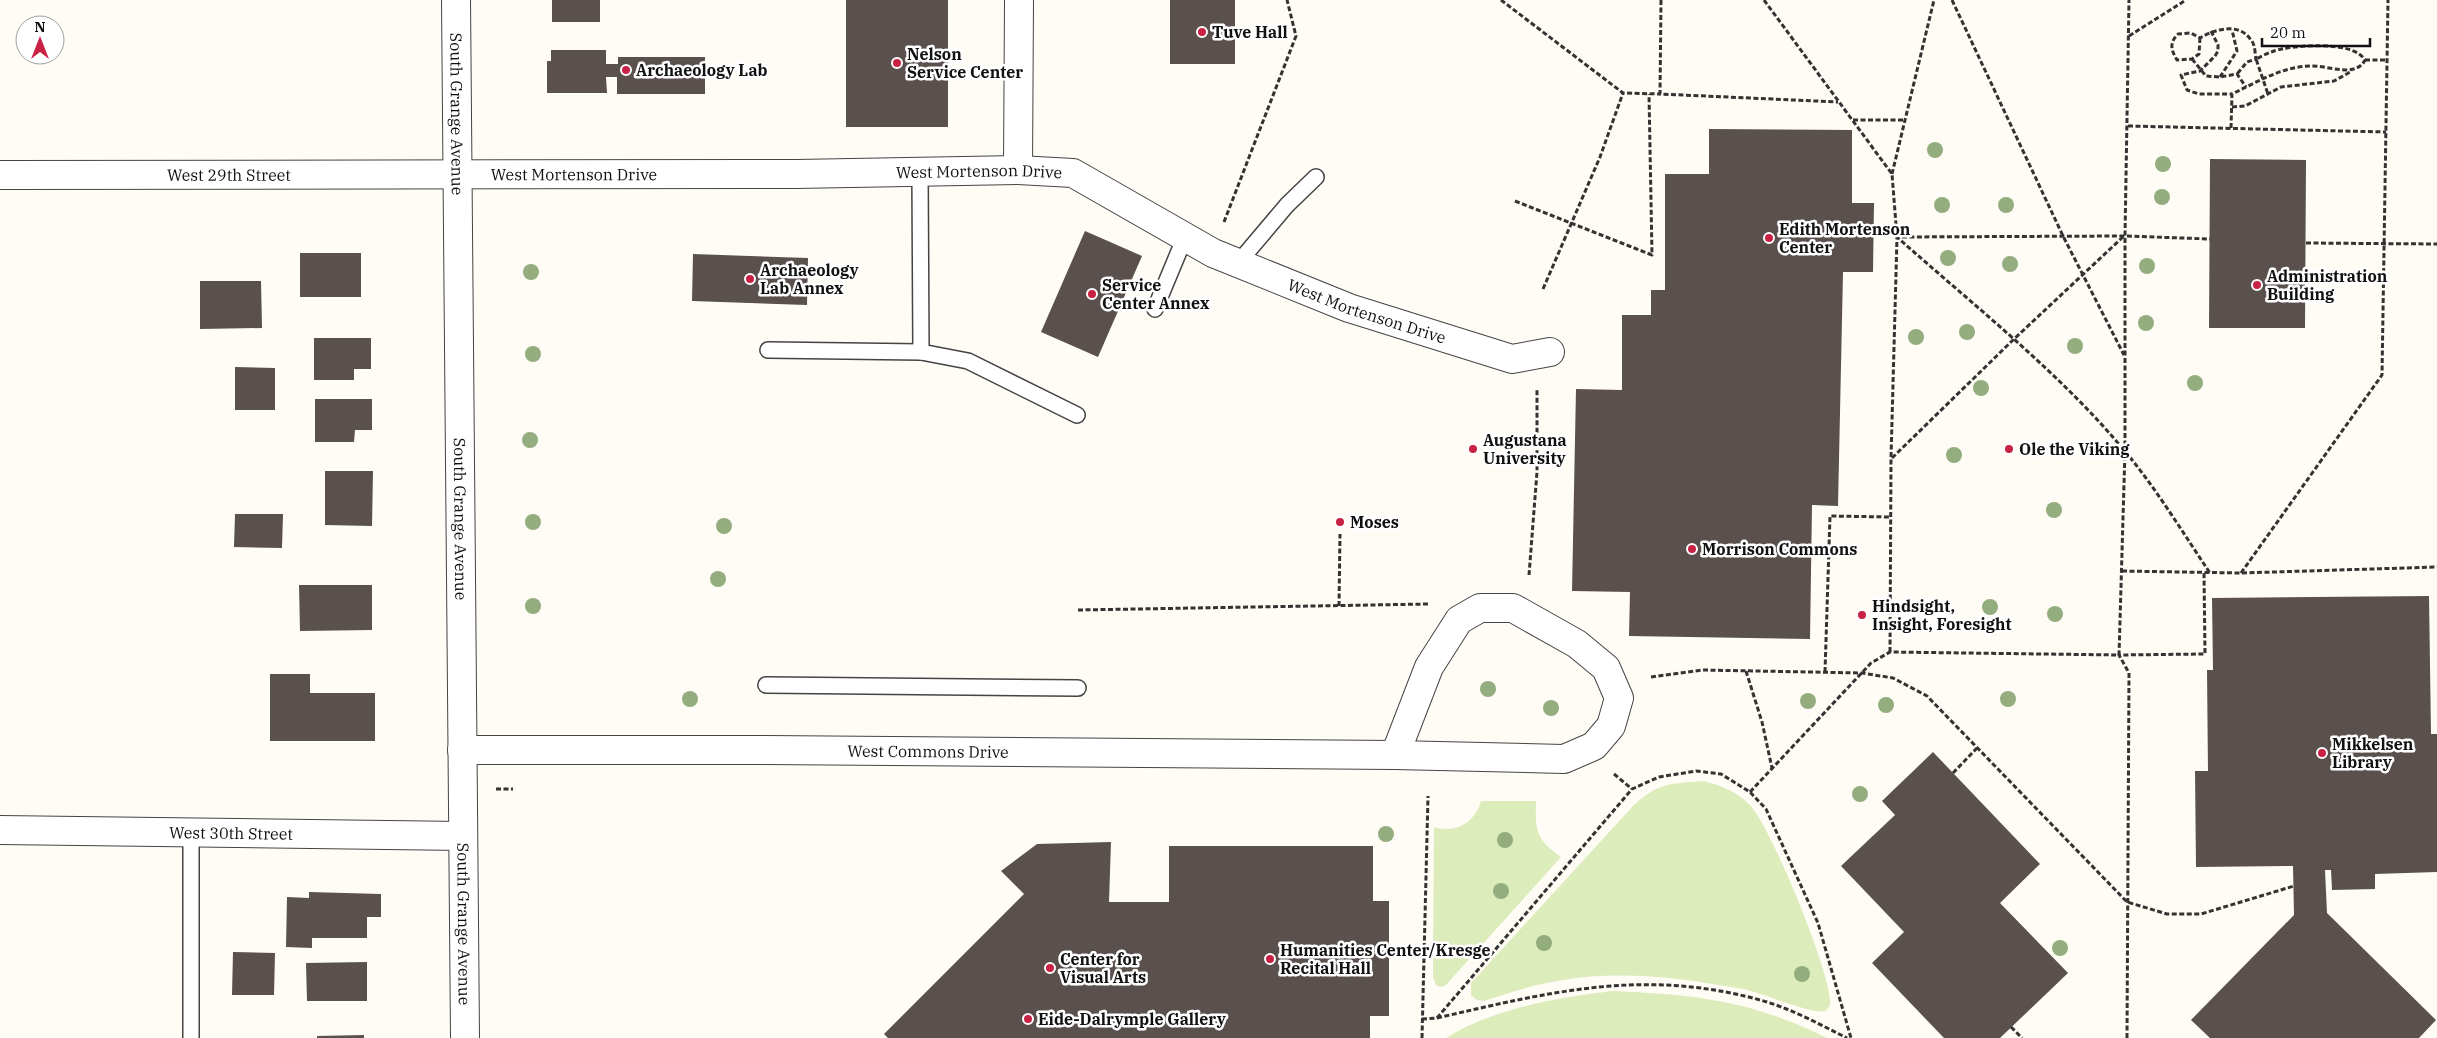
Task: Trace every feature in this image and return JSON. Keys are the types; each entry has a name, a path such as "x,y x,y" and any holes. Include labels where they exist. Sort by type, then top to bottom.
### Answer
{"street":[{"name":"South Grange Avenue","path":"456,0 465,1038"},
{"path":"1018,170 1019,0"},
{"name":"West Mortenson Drive","path":"457,174 920,173 1018,170 1073,173 1185,237 1226,258 1348,308 1512,359 1550,352"},
{"name":"West 29th Street","path":"0,175 457,174"},
{"name":"West Commons Drive","path":"462,750 1395,754 1564,759 1594,746 1611,726 1619,698 1606,668 1577,644 1513,608 1480,608 1459,620 1429,667 1395,754"},
{"name":"West 30th Street","path":"0,830 463,836"}],"lane":[{"path":"920,173 921,352"},
{"path":"1226,258 1316,177"},
{"path":"1155,309 1185,237"},
{"path":"768,350 921,352 968,361 1077,415"},
{"path":"766,685 1078,688"},
{"path":"191,833 191,1038"}],"path":[{"path":"1226,258 1241,175 1296,36 1287,0"},
{"path":"1501,0 1623,93 1838,102"},
{"path":"1660,94 1661,0"},
{"path":"1764,0 1892,174"},
{"path":"1890,652 1891,458 1896,238 1892,174 1934,0"},
{"path":"1952,0 2063,236 2125,357"},
{"path":"2126,1038 2129,674 2119,656 2125,450 2125,236 2129,0"},
{"path":"2129,36 2186,0"},
{"path":"2241,573 2382,375 2388,0"},
{"path":"2200,38 2211,31 2224,28 2244,33 2253,41 2256,59 2268,94"},
{"path":"2220,77 2237,51 2232,30"},
{"path":"2211,31 2218,51 2209,64 2200,71 2181,75 2187,90 2199,94 2232,94 2285,70 2312,66 2353,70"},
{"path":"2183,32 2191,33 2200,38 2199,54 2183,62 2177,60 2171,46 2173,39 2183,32"},
{"path":"2192,59 2206,76 2220,77 2237,74 2247,62 2273,51 2309,45 2357,51 2366,60 2387,60"},
{"path":"2232,106 2245,106 2281,87 2292,84 2334,81 2362,66 2366,60"},
{"path":"2237,74 2246,87"},
{"path":"1544,289 1600,157 1623,93"},
{"path":"1515,201 1652,256 1649,94"},
{"path":"2231,128 2232,94"},
{"path":"1852,120 1904,120"},
{"path":"2128,126 2386,132"},
{"path":"1891,458 2013,340 2125,236"},
{"path":"1896,238 2125,236 2210,239"},
{"path":"1896,238 2013,340 2092,413 2125,450 2210,573"},
{"path":"2306,244 2437,244"},
{"path":"1529,575 1537,472 1537,385"},
{"path":"1825,672 1830,516 1891,517"},
{"path":"1339,606 1340,534"},
{"path":"2122,571 2241,573 2437,567"},
{"path":"1750,792 1871,663 1890,652 2119,656 2205,654 2204,573"},
{"path":"1078,610 1429,604"},
{"path":"1651,677 1703,670 1862,673 1893,678 1927,696 2127,902 2167,914 2201,914 2294,886"},
{"path":"1746,671 1762,722 1772,768"},
{"path":"1953,773 1977,748"},
{"path":"1437,1018 1632,789 1659,777 1696,771 1721,774 1750,792 1770,816 1818,923 1849,1038"},
{"path":"1614,774 1632,789"},
{"path":"496,789 513,789"},
{"path":"1422,1038 1428,796"},
{"path":"1422,1019 1437,1018 1544,993 1599,985 1638,983 1686,985 1761,1000 1798,1014 1849,1038"},
{"path":"2012,1027 2022,1038"}],"green space":[{"path":"1703,781 1722,787 1740,796 1750,805 1759,818 1799,902 1822,964 1830,1004 1826,1011 1809,1010 1743,989 1643,976 1592,976 1567,979 1542,984 1484,1001 1477,1000 1471,995 1471,983 1634,805 1658,788"},
{"path":"1481,801 1536,801 1536,820 1539,834 1546,845 1561,857 1445,986 1440,987 1436,985 1433,977 1434,827 1449,829 1463,825 1474,815"},
{"path":"1612,991 1669,994 1722,1002 1774,1015 1827,1038 1446,1038 1484,1019 1526,1006"}],"building":[{"path":"552,0 600,0 600,22 552,22"},
{"name":"Nelson Service Center","path":"846,0 948,0 948,127 846,127"},
{"name":"Tuve Hall","path":"1170,0 1235,0 1235,64 1170,64"},
{"name":"Archaeology Lab","path":"551,50 606,50 606,64 618,64 618,57 705,57 705,94 617,94 617,77 606,77 607,93 547,93 547,61 551,61"},
{"path":"1709,129 1852,130 1852,203 1874,203 1873,272 1843,272 1838,506 1812,505 1810,639 1629,636 1630,592 1572,591 1576,389 1622,390 1622,315 1651,315 1651,290 1665,290 1665,174 1709,174"},
{"name":"Administration Building","path":"2210,159 2306,160 2305,328 2209,328"},
{"name":"Service Center Annex","path":"1085,231 1142,256 1098,357 1041,332"},
{"path":"300,253 361,253 361,297 300,297"},
{"name":"Archaeology Lab Annex","path":"693,254 808,258 807,305 692,301"},
{"path":"200,281 261,281 262,328 200,329"},
{"path":"314,338 371,338 371,369 354,369 354,380 314,380"},
{"path":"235,367 275,368 275,410 235,410"},
{"path":"315,399 372,399 372,430 355,430 354,442 315,442"},
{"path":"325,471 373,471 372,526 325,525"},
{"path":"235,514 283,514 282,548 234,547"},
{"path":"299,585 372,585 372,630 300,631"},
{"name":"Mikkelsen Library","path":"2429,596 2431,734 2437,734 2437,872 2375,874 2375,889 2332,890 2331,870 2325,870 2327,913 2436,1020 2419,1038 2210,1038 2191,1020 2294,915 2293,866 2196,867 2195,771 2208,771 2207,670 2213,670 2212,598"},
{"path":"270,674 310,674 310,693 375,693 375,741 270,741"},
{"path":"1933,752 2040,864 2000,903 2068,973 2000,1038 1944,1038 1872,963 1904,932 1841,866 1895,815 1882,801"},
{"path":"1111,842 1109,902 1169,902 1169,846 1373,846 1373,901 1389,901 1389,1016 1370,1016 1370,1038 888,1038 884,1034 1024,894 1001,871 1037,844"},
{"path":"309,892 381,894 381,917 367,917 367,938 312,938 312,948 286,947 287,897 309,898"},
{"path":"233,952 275,953 274,995 232,995"},
{"path":"367,962 367,1001 307,1001 306,963"},
{"path":"364,1035 364,1038 317,1038 317,1036"}],"place":[{"name":"Tuve Hall","path":"1202,32"},
{"name":"Nelson Service Center","path":"897,63"},
{"name":"Archaeology Lab","path":"626,70"},
{"name":"Edith Mortenson Center","path":"1769,238"},
{"name":"Archaeology Lab Annex","path":"750,279"},
{"name":"Administration Building","path":"2257,285"},
{"name":"Service Center Annex","path":"1092,294"},
{"name":"Augustana University","path":"1473,449"},
{"name":"Ole the Viking","path":"2009,449"},
{"name":"Moses","path":"1340,522"},
{"name":"Morrison Commons","path":"1692,549"},
{"name":"Hindsight, Insight, Foresight","path":"1862,615"},
{"name":"Mikkelsen Library","path":"2322,753"},
{"name":"Humanities Center/Kresge Recital Hall","path":"1270,959"},
{"name":"Center for Visual Arts","path":"1050,968"},
{"name":"Eide-Dalrymple Gallery","path":"1028,1019"}]}
